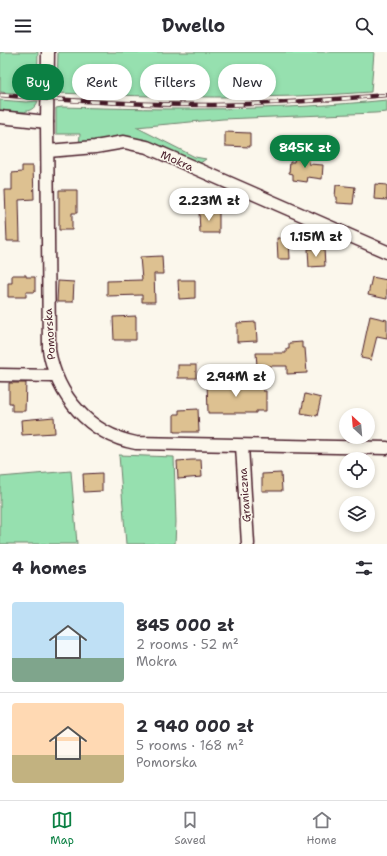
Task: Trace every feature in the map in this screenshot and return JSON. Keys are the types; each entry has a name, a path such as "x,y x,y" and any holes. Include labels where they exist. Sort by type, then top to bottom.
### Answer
{"street":[{"name":"Pomorska","path":"48,52 47,122 49,350 56,376 67,396 80,412 94,425 107,434 120,440 136,443 387,448"},
{"path":"0,117 47,122"},
{"name":"Mokra","path":"48,151 95,147 124,142 147,147 177,162 387,252"},
{"path":"0,375 56,376"},
{"name":"Graniczna","path":"242,446 248,544"}],"green space":[{"path":"0,52 38,52 38,64 12,64 12,93 0,92"},
{"path":"58,52 374,52 371,92 332,95 276,96 276,64 218,64 218,97 214,97 210,97 210,64 140,64 140,96 132,96 132,64 72,64 72,94 64,93 64,64 58,64"},
{"path":"0,100 26,102 38,101 32,109 17,112 0,110"},
{"path":"387,100 387,112 223,119 136,127 195,157 206,159 196,166 134,138 79,145 80,134 56,134 56,108 62,107 225,109 346,104"},
{"path":"119,455 174,457 176,522 175,544 126,544"},
{"path":"71,471 77,544 0,544 0,477"}],"building":[{"path":"225,132 250,133 250,147 225,146"},
{"path":"295,156 310,157 309,164 323,165 322,179 308,177 307,182 293,180 293,174 289,173 290,162 294,162"},
{"path":"22,166 33,166 34,199 19,200 20,241 7,241 5,190 12,190 12,173 22,172"},
{"path":"375,184 387,185 387,200 374,199"},
{"path":"336,185 355,187 353,204 337,203 337,197 335,197"},
{"path":"59,190 77,190 77,213 72,213 72,230 59,230"},
{"path":"199,211 219,211 219,233 200,233"},
{"path":"277,238 289,238 290,259 278,259"},
{"path":"324,248 325,266 309,267 308,249"},
{"path":"162,256 163,274 154,274 155,302 142,302 142,295 107,296 107,281 142,280 140,257"},
{"path":"12,275 26,275 26,277 35,277 35,292 26,292 26,297 8,297 8,283 12,283"},
{"path":"372,277 387,280 387,299 368,295"},
{"path":"178,280 195,280 195,298 179,299"},
{"path":"58,281 74,282 73,302 57,302"},
{"path":"136,316 136,340 114,340 113,317"},
{"path":"370,316 387,320 387,338 377,336 371,360 361,358"},
{"path":"256,322 257,341 237,342 237,323"},
{"path":"302,342 302,348 305,348 307,373 287,374 287,366 257,366 256,353 286,353 286,349 289,349 289,343"},
{"path":"178,365 196,365 196,378 178,378"},
{"path":"207,382 225,382 225,384 252,383 263,385 263,391 266,391 266,411 256,411 256,413 208,413"},
{"path":"9,383 26,383 25,411 12,411 12,403 9,403"},
{"path":"305,394 321,398 317,416 301,413"},
{"path":"198,409 199,432 174,432 174,414 179,414 179,410"},
{"path":"54,417 55,433 22,435 21,420"},
{"path":"201,460 202,477 178,479 177,461"},
{"path":"102,473 102,491 84,492 83,474"},
{"path":"281,473 282,491 262,491 262,474"}],"railway":[{"path":"0,95 106,102 212,105 300,102 387,95"}]}
